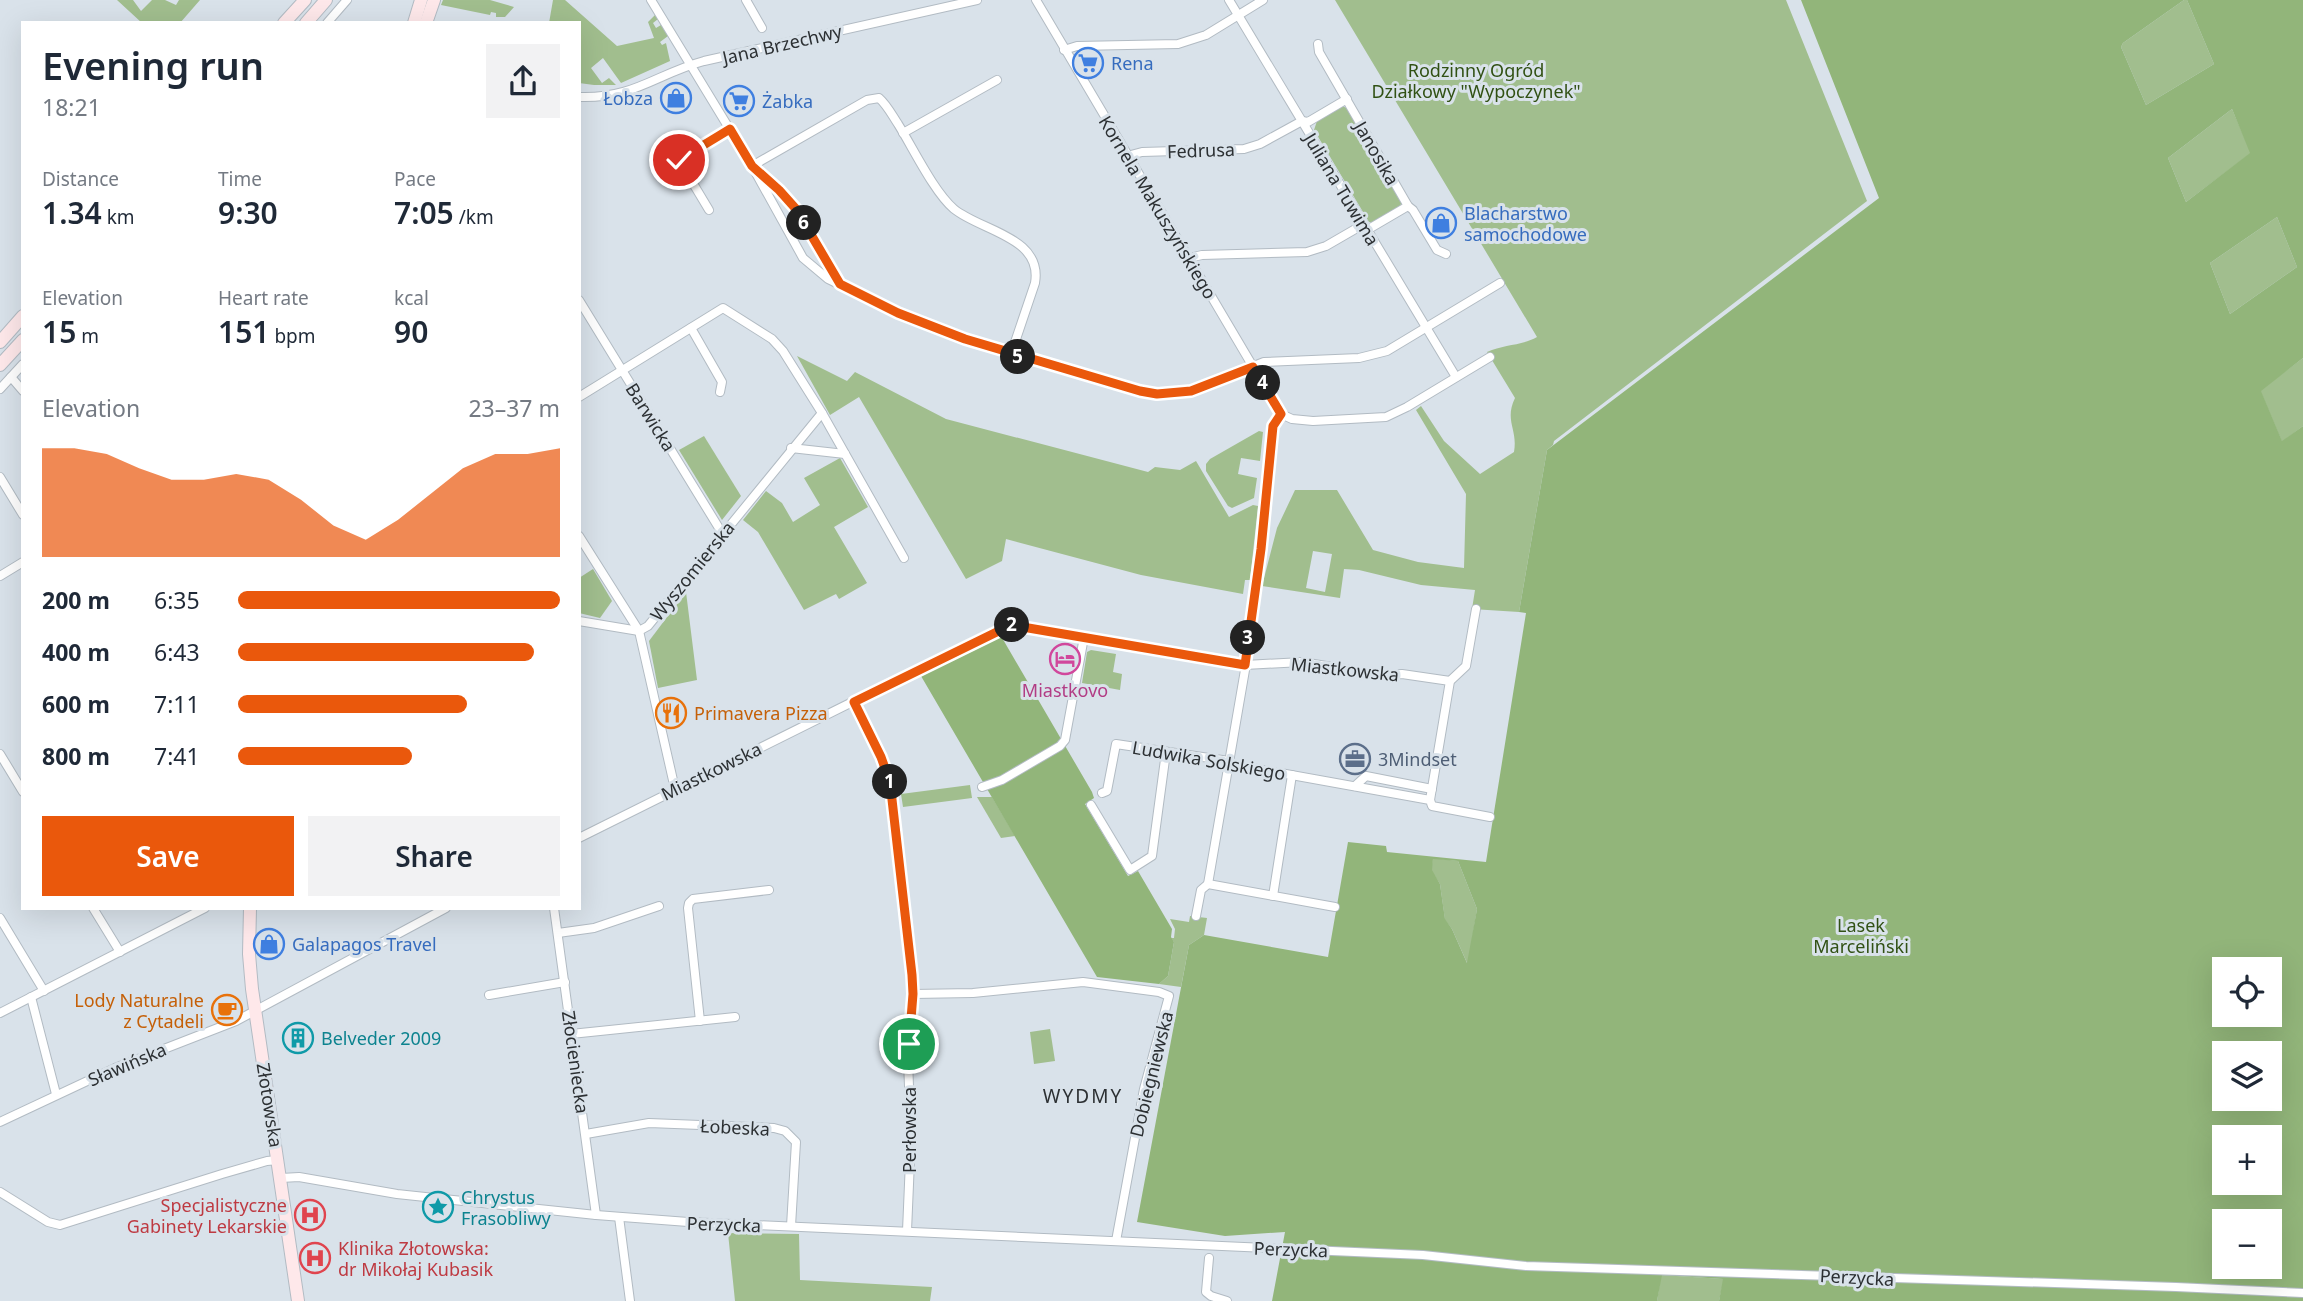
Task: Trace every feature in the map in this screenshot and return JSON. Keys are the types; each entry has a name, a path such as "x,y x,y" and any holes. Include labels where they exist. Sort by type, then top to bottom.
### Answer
{"street":[{"path":"286,21 304,0"},
{"path":"308,21 326,0"},
{"path":"329,21 348,0"},
{"path":"415,21 421,0"},
{"path":"427,21 433,0"},
{"path":"746,0 762,28"},
{"name":"Jana Brzechwy","path":"581,97 632,91 689,65 976,0"},
{"name":"Kornela Makuszyńskiego","path":"1035,0 1281,414"},
{"name":"Juliana Tuwima","path":"1229,0 1455,377"},
{"path":"1064,50 1077,46 1178,44 1206,35 1264,0"},
{"path":"655,1 689,65 752,166 803,258 820,274 925,324 1011,354 1140,391 1157,394 1191,391 1275,360 1369,357 1387,351 1500,284"},
{"name":"Janosika","path":"1318,44 1319,52 1361,128 1408,206 1437,250 1446,254"},
{"path":"903,133 997,80"},
{"path":"581,91 592,97"},
{"path":"752,166 872,98 883,101 948,204 968,218 1016,242 1031,257 1036,272 1035,283 1011,354"},
{"name":"Fedrusa","path":"1127,156 1142,152 1244,149 1260,144 1302,121 1308,122 1347,99"},
{"path":"709,210 679,160 730,129"},
{"path":"752,166 796,209 840,284"},
{"path":"1189,258 1202,255 1307,252 1326,246 1408,206"},
{"name":"Barwicka","path":"581,303 722,533"},
{"path":"581,396 723,308 779,345 822,413 904,558"},
{"path":"0,342 21,318"},
{"path":"691,328 722,382 720,392"},
{"path":"0,365 21,342"},
{"path":"1196,916 1201,890 1208,884 1245,665 1261,549 1273,426 1281,414 1292,419 1313,421 1386,416 1407,407 1490,357"},
{"path":"0,389 21,366"},
{"path":"11,377 21,389"},
{"name":"Wyszomierska","path":"675,789 639,632 648,626 822,413"},
{"path":"791,448 845,454"},
{"path":"0,477 21,512"},
{"path":"581,539 639,632"},
{"path":"0,576 21,563"},
{"path":"1430,800 1450,681 1466,666 1476,609"},
{"path":"581,621 639,632"},
{"name":"Miastkowska","path":"581,837 1005,626 1245,665 1303,662 1381,675 1402,674 1450,681"},
{"path":"982,787 1002,780 1060,746 1065,740 1084,637"},
{"name":"Perłowska","path":"854,702 890,782 913,994 908,1060 911,1137 907,1231"},
{"name":"Ludwika Solskiego","path":"1102,793 1107,791 1116,744 1229,761 1236,765 1430,800 1432,806 1490,817"},
{"path":"1091,805 1130,870 1152,856 1166,752"},
{"path":"0,754 21,787"},
{"path":"1273,896 1292,775"},
{"name":"Ludwika Solskiego","path":"1354,786 1367,776 1432,789"},
{"path":"1208,884 1335,907"},
{"path":"701,1021 688,908 693,899 768,890"},
{"path":"558,933 594,928 659,906"},
{"path":"94,910 120,952"},
{"path":"0,1013 201,910"},
{"name":"Złotowska","path":"250,910 248,954 298,1301"},
{"path":"255,1010 442,910"},
{"name":"Złocieniecka","path":"554,910 596,1215"},
{"path":"0,918 44,991"},
{"path":"489,995 565,982"},
{"name":"Dobiegniewska","path":"913,994 973,993 1083,982 1159,992 1169,996 1144,1089 1116,1241"},
{"path":"31,997 56,1094"},
{"name":"Sławińska","path":"0,1122 56,1094 145,1055 236,1021 255,1010"},
{"path":"572,1034 735,1017"},
{"name":"Łobeska","path":"586,1133 649,1123 774,1128 785,1131 796,1142 791,1226"},
{"path":"0,1192 43,1219 60,1225 267,1160 278,1160"},
{"name":"Perzycka","path":"281,1178 299,1177 397,1194 596,1215 714,1224 1423,1255 1526,1265 2303,1293"},
{"path":"619,1217 630,1301"},
{"path":"1209,1258 1206,1292 1227,1301"}],"green space":[{"path":"117,0 133,0 141,11 152,0 165,0 176,5 179,0 200,0 182,21 140,21"},
{"path":"443,0 490,0 514,7 505,17 496,17 496,13 491,12 490,15 441,5"},
{"path":"553,0 565,0 617,46 654,38 648,22 655,15 658,19 653,23 656,28 661,25 668,36 660,42 662,45 666,43 670,61 621,83 603,58 591,68 602,83 609,78 616,85 581,83 581,21 549,21"},
{"name":"Rodzinny Ogród Działkowy \"Wypoczynek\"","path":"1335,0 1786,0 1867,201 1554,441 1547,450 1519,612 1472,609 1475,590 1421,585 1359,570 1344,569 1340,598 1262,586 1277,528 1295,490 1337,490 1373,550 1418,562 1464,568 1466,494 1416,410 1421,406 1444,441 1480,474 1514,452 1515,444 1511,413 1515,398 1487,352 1537,337","holes":["1313,551 1332,554 1325,592 1306,588"]},
{"name":"Lasek Marceliński","path":"1801,0 2184,0 2121,47 2146,105 2214,64 2187,0 2303,0 2303,358 2261,391 2282,441 2303,426 2303,1301 1719,1301 1723,1279 1662,1275 1657,1301 1272,1301 1285,1232 1225,1236 1137,1222 1189,945 1204,935 1328,957 1348,842 1386,846 1387,852 1486,862 1526,613 1519,612 1547,450 1879,198","holes":["2232,109 2250,153 2186,202 2168,158","2277,217 2297,267 2230,314 2210,263","1433,859 1458,861 1477,909 1467,963 1445,919 1440,884 1432,870"]},
{"path":"2187,0 2214,64 2146,105 2121,47"},
{"path":"1342,106 1349,109 1355,124 1402,202 1374,222 1369,222 1314,130 1317,121"},
{"path":"2232,109 2251,153 2186,202 2168,158"},
{"path":"2277,217 2297,267 2230,314 2210,263"},
{"path":"797,356 847,381 855,372 946,419 1148,472 1155,467 1180,470 1196,461 1229,517 1253,505 1258,506 1250,580 1245,580 1243,594 1141,575 1006,539 1002,561 966,579 859,397 830,415"},
{"path":"2303,358 2303,426 2282,442 2260,390"},
{"path":"1259,431 1263,432 1260,461 1241,458 1238,474 1257,478 1254,498 1232,508 1228,506 1206,471 1206,464 1210,459"},
{"path":"704,436 741,496 722,520 679,450"},
{"path":"840,458 868,507 834,527 867,583 839,599 836,594 804,610 758,532 743,520 766,491 782,503 793,522 820,505 804,478"},
{"path":"593,569 612,601 600,618 581,613 581,577"},
{"path":"686,592 697,680 658,688 649,641"},
{"path":"1001,636 1092,792 1094,798 1085,804 1128,876 1138,871 1172,929 1171,937 1174,942 1168,976 1159,984 1097,977 921,676"},
{"path":"1091,650 1116,654 1113,672 1122,674 1120,690 1082,683 1087,652"},
{"path":"970,785 972,798 903,807 901,794"},
{"path":"977,797 992,797 1015,836 1001,838"},
{"path":"1433,858 1458,861 1477,909 1468,965 1452,929 1445,920 1440,884 1431,870"},
{"path":"1190,916 1207,918 1204,935 1189,945 1181,987 1159,984 1168,976 1174,942 1171,938 1174,938 1175,929 1170,919 1189,922"},
{"path":"1050,1029 1055,1061 1034,1064 1030,1032"},
{"path":"728,1233 799,1234 800,1280 932,1287 930,1301 735,1301"},
{"path":"1661,1275 1724,1279 1719,1301 1657,1301"}],"place":[{"name":"Rena","path":"1088,63"},
{"name":"Łobza","path":"676,98"},
{"name":"Żabka","path":"739,101"},
{"name":"Blacharstwo samochodowe","path":"1441,223"},
{"name":"Miastkovo","path":"1065,659"},
{"name":"Primavera Pizza","path":"671,713"},
{"name":"3Mindset","path":"1355,759"},
{"name":"Galapagos Travel","path":"269,944"},
{"name":"Lody Naturalne z Cytadeli","path":"227,1010"},
{"name":"Belveder 2009","path":"298,1038"},
{"name":"Chrystus Frasobliwy","path":"438,1207"},
{"name":"Specjalistyczne Gabinety Lekarskie","path":"310,1215"},
{"name":"Klinika Złotowska: dr Mikołaj Kubasik","path":"315,1258"}],"district":[{"name":"WYDMY","path":"1083,1096"}],"route":[{"path":"679,160 730,129 752,166 796,209 840,284 898,313 965,339 1028,359 1157,394 1191,391 1253,367 1281,414 1273,426 1261,549 1245,665 1011,625 854,702 890,782 912,975 909,1044"}]}
